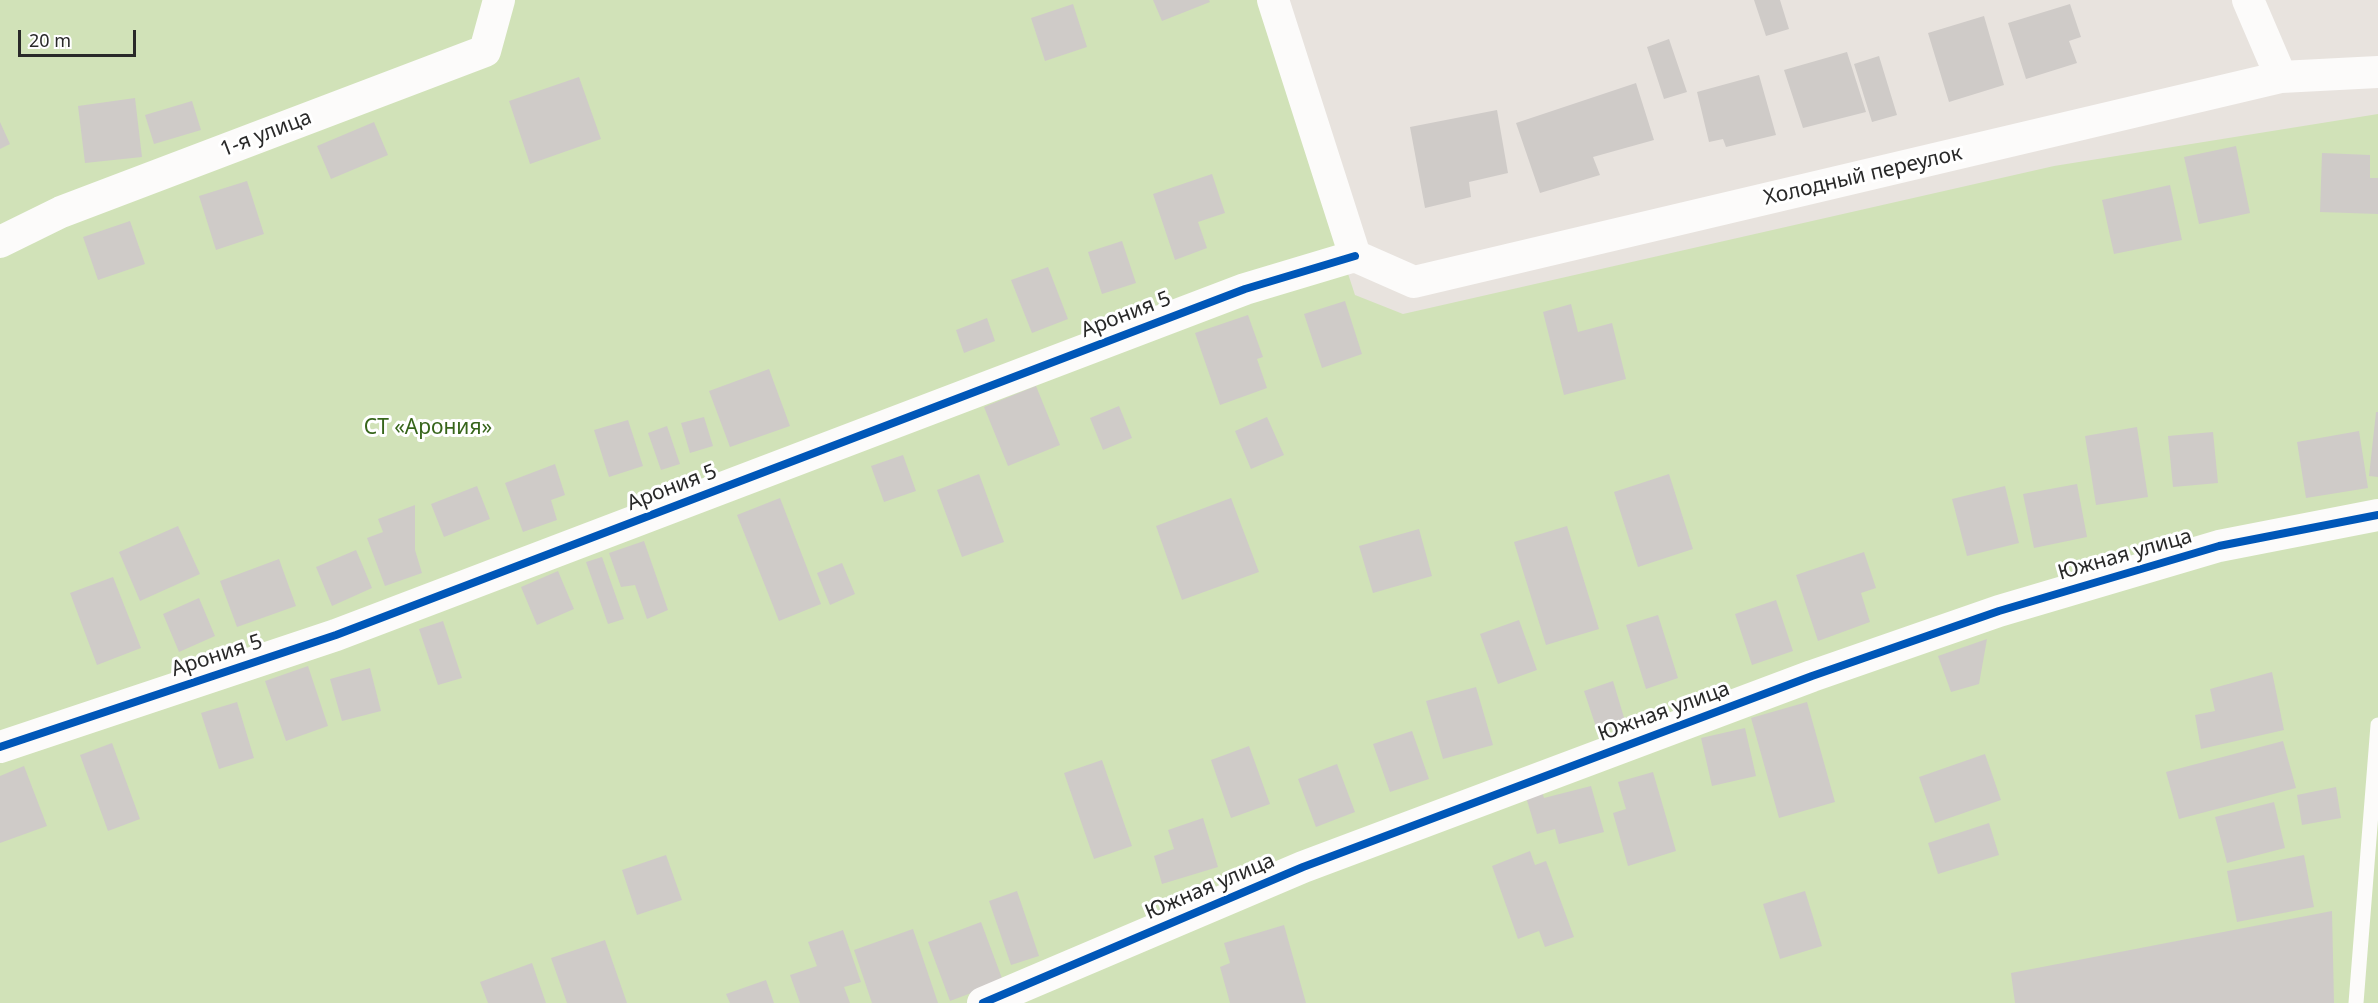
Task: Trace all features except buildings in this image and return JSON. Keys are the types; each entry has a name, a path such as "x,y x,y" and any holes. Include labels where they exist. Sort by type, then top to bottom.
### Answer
{"street":[{"name":"1-я улица","path":"0,242 61,212 485,51 499,0"},
{"path":"1273,0 1355,256"},
{"path":"2248,0 2281,77"},
{"name":"Холодный переулок","path":"1355,256 1414,282 2281,77 2378,72"},
{"name":"Арония 5","path":"0,747 336,635 1245,289 1355,256"},
{"name":"Южная улица","path":"983,1003 1303,867 1812,676 1999,610 2219,546 2378,515"}],"lane":[{"path":"2356,1003 2378,724"}],"green space":[{"name":"СТ «Арония»","path":"0,0 1258,0 1355,295 1403,314 2054,166 2378,114 2378,1003 0,1003"}],"cycle path":[{"path":"0,747 336,635 1245,289 1355,256"},
{"path":"983,1003 1303,867 1812,676 1999,611 2219,546 2378,515"}]}
